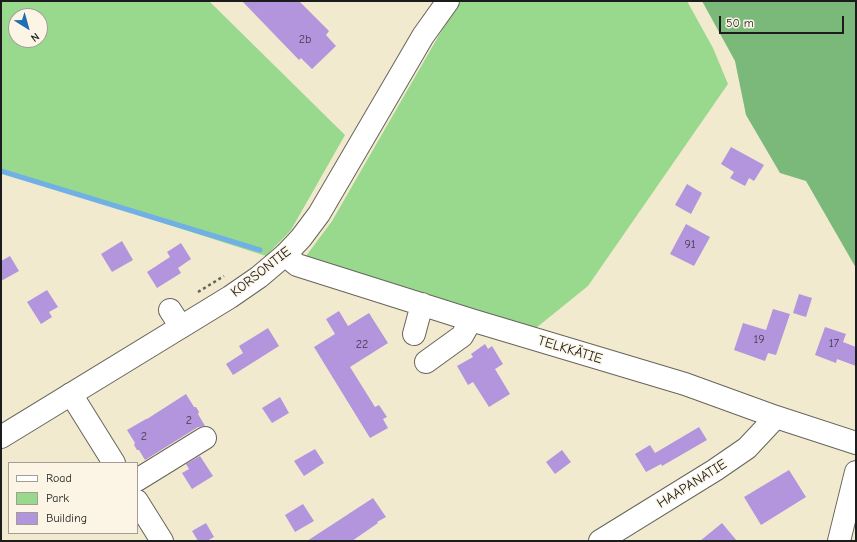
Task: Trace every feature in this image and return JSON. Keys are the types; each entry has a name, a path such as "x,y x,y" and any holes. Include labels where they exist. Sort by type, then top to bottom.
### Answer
{"street":[{"name":"KORSONTIE","path":"1,437 71,394 175,318 230,297 285,256 319,214 423,36 448,1"},
{"name":"TELKKÄTIE","path":"285,256 297,265 471,320 685,384 776,417 856,443"},
{"path":"414,334 422,304"},
{"path":"426,362 462,336 471,320"},
{"path":"71,394 113,462"},
{"name":"HAAPANATIE","path":"600,541 715,470 747,448 776,417"},
{"path":"138,479 206,438"},
{"path":"839,541 856,472"},
{"path":"138,502 162,541"}],"green space":[{"path":"1,1 209,1 345,135 291,230 266,256 1,171"},
{"path":"461,1 687,1 713,48 728,84 588,286 536,328 313,264 306,256 332,221 446,23"},
{"path":"702,1 856,1 856,268 806,181 780,173 746,115 735,61"}],"building":[{"path":"242,1 299,1 329,31 326,35 336,46 312,69 301,58 299,60"},
{"path":"731,147 764,165 754,181 749,178 745,186 730,178 734,172 721,164"},
{"path":"687,184 702,193 691,214 675,205"},
{"path":"686,224 710,237 694,266 670,254"},
{"path":"122,241 133,260 112,272 101,254"},
{"path":"181,243 191,259 178,268 181,273 157,288 147,272 170,257 167,252"},
{"path":"10,256 19,271 1,281 1,261"},
{"path":"47,290 58,307 49,312 52,317 41,324 27,302"},
{"path":"799,294 812,298 806,317 793,313"},
{"path":"773,309 790,314 776,355 768,353 765,361 734,350 743,323 766,330"},
{"path":"339,311 348,326 369,313 388,343 350,367 375,407 379,405 387,417 383,419 388,428 370,438 314,347 335,334 326,319"},
{"path":"825,327 846,334 843,342 856,347 856,366 837,359 836,363 815,355"},
{"path":"268,328 279,346 233,375 226,364 243,353 239,346"},
{"path":"485,344 488,349 492,346 503,364 495,369 510,394 489,407 473,382 468,385 457,366 473,357 471,354"},
{"path":"186,394 199,412 198,414 205,426 198,427 145,460 134,445 135,443 127,430"},
{"path":"280,397 289,413 272,423 262,408"},
{"path":"699,427 707,440 662,466 661,464 646,472 635,454 650,445 655,453"},
{"path":"315,449 324,463 304,476 294,461"},
{"path":"562,450 571,462 555,474 546,462"},
{"path":"200,456 213,476 192,489 182,473 189,469 186,464"},
{"path":"789,470 806,497 761,525 744,497"},
{"path":"373,498 386,517 352,541 307,541"},
{"path":"303,504 314,521 295,532 285,515"},
{"path":"206,523 214,537 207,541 198,541 192,531"},
{"path":"722,523 737,541 700,541"}],"waterway":[{"path":"1,171 260,250"}]}
